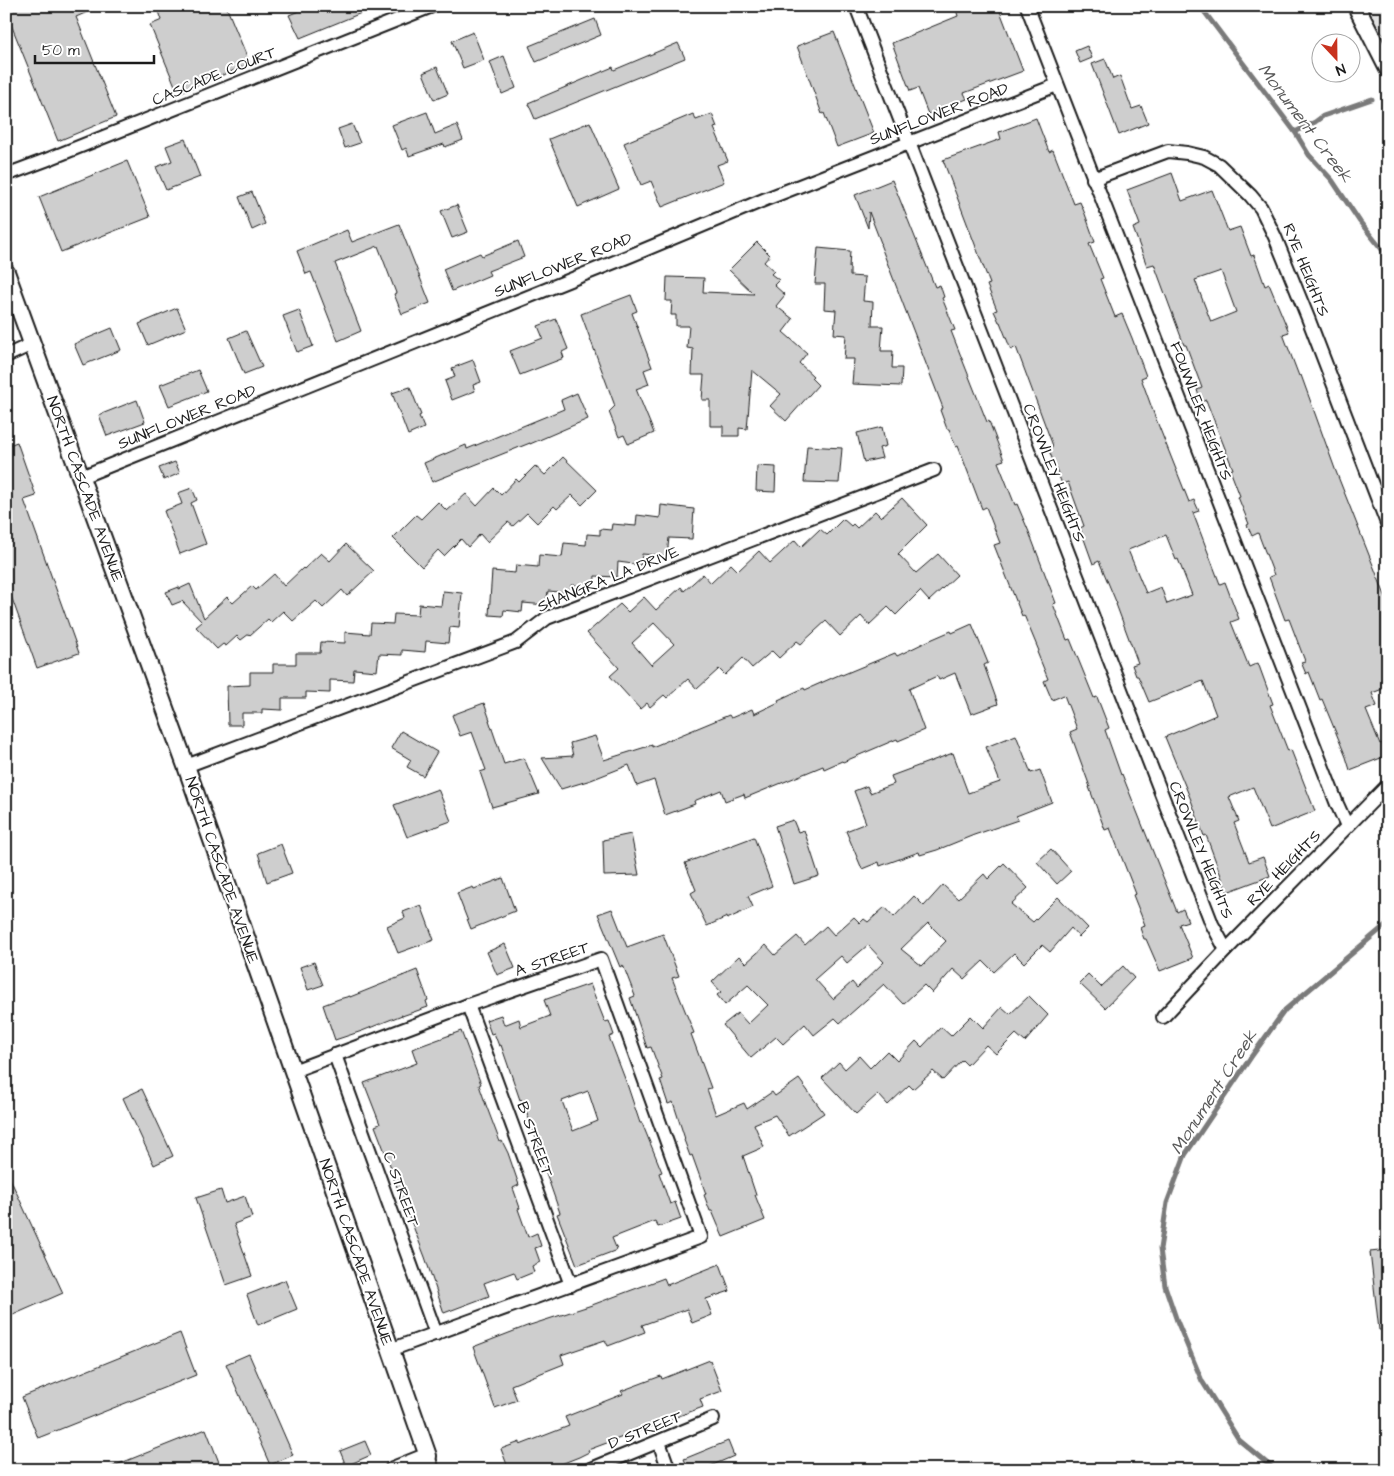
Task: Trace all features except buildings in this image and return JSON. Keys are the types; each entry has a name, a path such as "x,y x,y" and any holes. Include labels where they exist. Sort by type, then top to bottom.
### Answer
{"street":[{"name":"CASCADE COURT","path":"6,175 432,6"},
{"name":"CROWLEY HEIGHTS","path":"856,6 1212,924 1226,950"},
{"name":"FOUWLER HEIGHTS","path":"1026,6 1337,804 1348,826"},
{"path":"1356,6 1388,69"},
{"name":"SUNFLOWER ROAD","path":"81,477 766,199 1057,85"},
{"name":"RYE HEIGHTS","path":"1093,179 1168,152 1187,152 1204,156 1219,165 1250,195 1261,208 1275,236 1388,526"},
{"name":"NORTH CASCADE AVENUE","path":"6,272 186,766 431,1463"},
{"path":"6,356 32,344"},
{"name":"SHANGRA LA DRIVE","path":"186,766 516,642 547,618 934,470"},
{"name":"RYE HEIGHTS","path":"1162,1017 1388,785"},
{"name":"A STREET","path":"293,1071 468,1005 601,959 701,1237 570,1285"},
{"name":"B STREET","path":"468,1005 570,1285"},
{"name":"C STREET","path":"335,1055 436,1334"},
{"path":"390,1350 570,1285"},
{"name":"D STREET","path":"589,1470 713,1419"},
{"path":"659,1442 669,1470"},
{"path":"393,1470 431,1463"}],"shaded area":[{"path":"1356,6 1388,6 1388,39"}],"waterway":[{"name":"Monument Creek","path":"1200,6 1295,132 1309,155 1332,180 1360,222 1388,257"},
{"path":"1295,132 1323,116 1372,99"},
{"name":"Monument Creek","path":"1275,1470 1239,1440 1202,1381 1177,1321 1165,1286 1160,1249 1167,1203 1185,1155 1285,1010 1388,923"}]}
